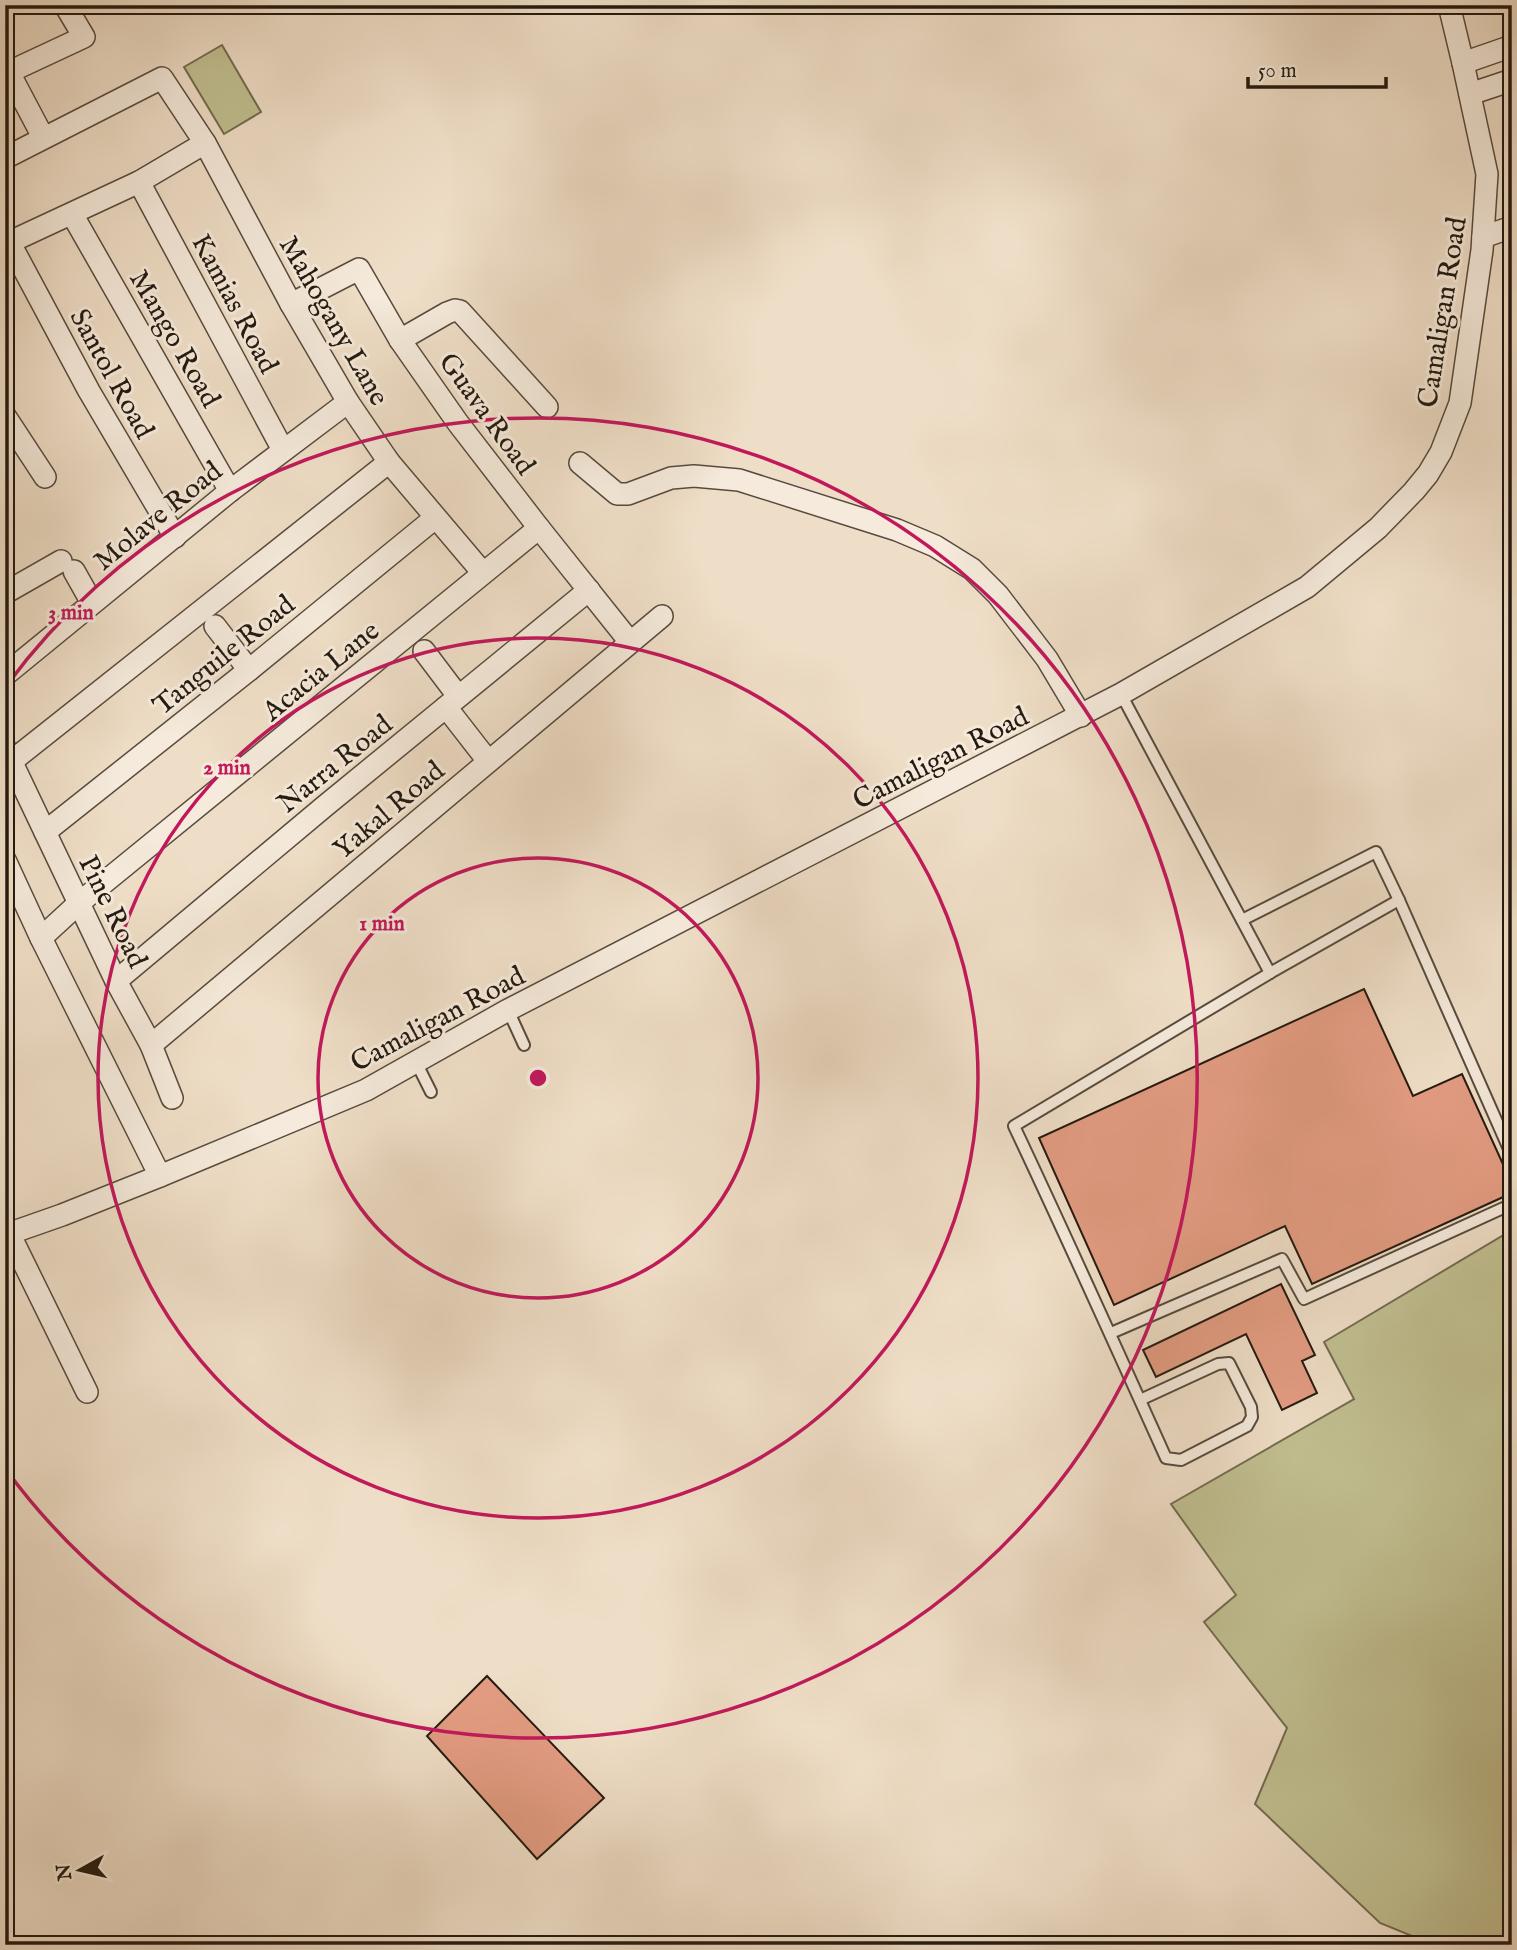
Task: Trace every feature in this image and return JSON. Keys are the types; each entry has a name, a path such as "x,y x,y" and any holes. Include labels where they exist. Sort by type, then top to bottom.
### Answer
{"street":[{"path":"5,158 43,137 7,68 84,37 65,5"},
{"name":"Camaligan Road","path":"7,1234 160,1176 366,1090 508,1010 1121,694 1307,587 1378,528 1428,474 1441,452 1460,403 1483,237 1487,174 1449,5"},
{"path":"1463,63 1512,47"},
{"name":"Mahogany Lane","path":"43,137 162,78 205,143 291,304 348,402 389,463 483,573"},
{"path":"1470,94 1512,80"},
{"path":"7,238 72,214 139,182 205,143"},
{"name":"Kamias Road","path":"139,182 283,450"},
{"name":"Mango Road","path":"72,214 230,491"},
{"path":"1483,237 1512,227"},
{"name":"Santol Road","path":"7,238 89,391 175,537"},
{"name":"Guava Road","path":"291,304 359,269 400,340 458,423 631,642"},
{"path":"400,340 447,313 460,311 547,407"},
{"name":"Molave Road","path":"5,675 230,491 348,402"},
{"path":"5,416 44,477"},
{"path":"8,754 389,463"},
{"path":"580,463 617,495 628,494 671,478 694,476 739,480 897,530 935,546 972,569 998,595 1047,659 1081,716"},
{"name":"Tanguile Road","path":"45,832 250,670 435,518"},
{"name":"Acacia Lane","path":"41,937 79,903 539,528"},
{"path":"5,593 67,566 92,603"},
{"name":"Narra Road","path":"116,981 324,806 589,590"},
{"name":"Yakal Road","path":"151,1045 662,616"},
{"path":"215,626 250,670"},
{"path":"424,651 488,761"},
{"name":"Pine Road","path":"8,754 116,981 151,1045 172,1098"},
{"path":"5,860 160,1176"},
{"path":"7,1234 87,1392"}],"lane":[{"path":"1121,694 1270,973"},
{"path":"1242,920 1376,852 1512,1156"},
{"path":"1140,1400 1218,1364 1228,1363 1251,1407 1252,1417 1247,1426 1181,1460 1166,1458 1014,1126 1270,973 1399,900"},
{"path":"508,1010 524,1045"},
{"path":"416,1062 431,1092"},
{"path":"1111,1333 1282,1259 1304,1299 1512,1204"}],"shaded area":[{"path":"222,45 261,112 224,134 184,67"},
{"path":"1512,1230 1512,1945 1434,1945 1380,1923 1255,1804 1287,1728 1204,1622 1236,1595 1171,1504 1354,1399 1324,1342"}],"building":[{"path":"1364,989 1413,1096 1462,1074 1512,1184 1512,1193 1312,1284 1285,1226 1114,1305 1039,1138"},
{"path":"1281,1284 1315,1355 1302,1361 1317,1393 1282,1410 1246,1334 1156,1377 1143,1350"},
{"path":"487,1676 604,1798 537,1859 427,1736"}]}
